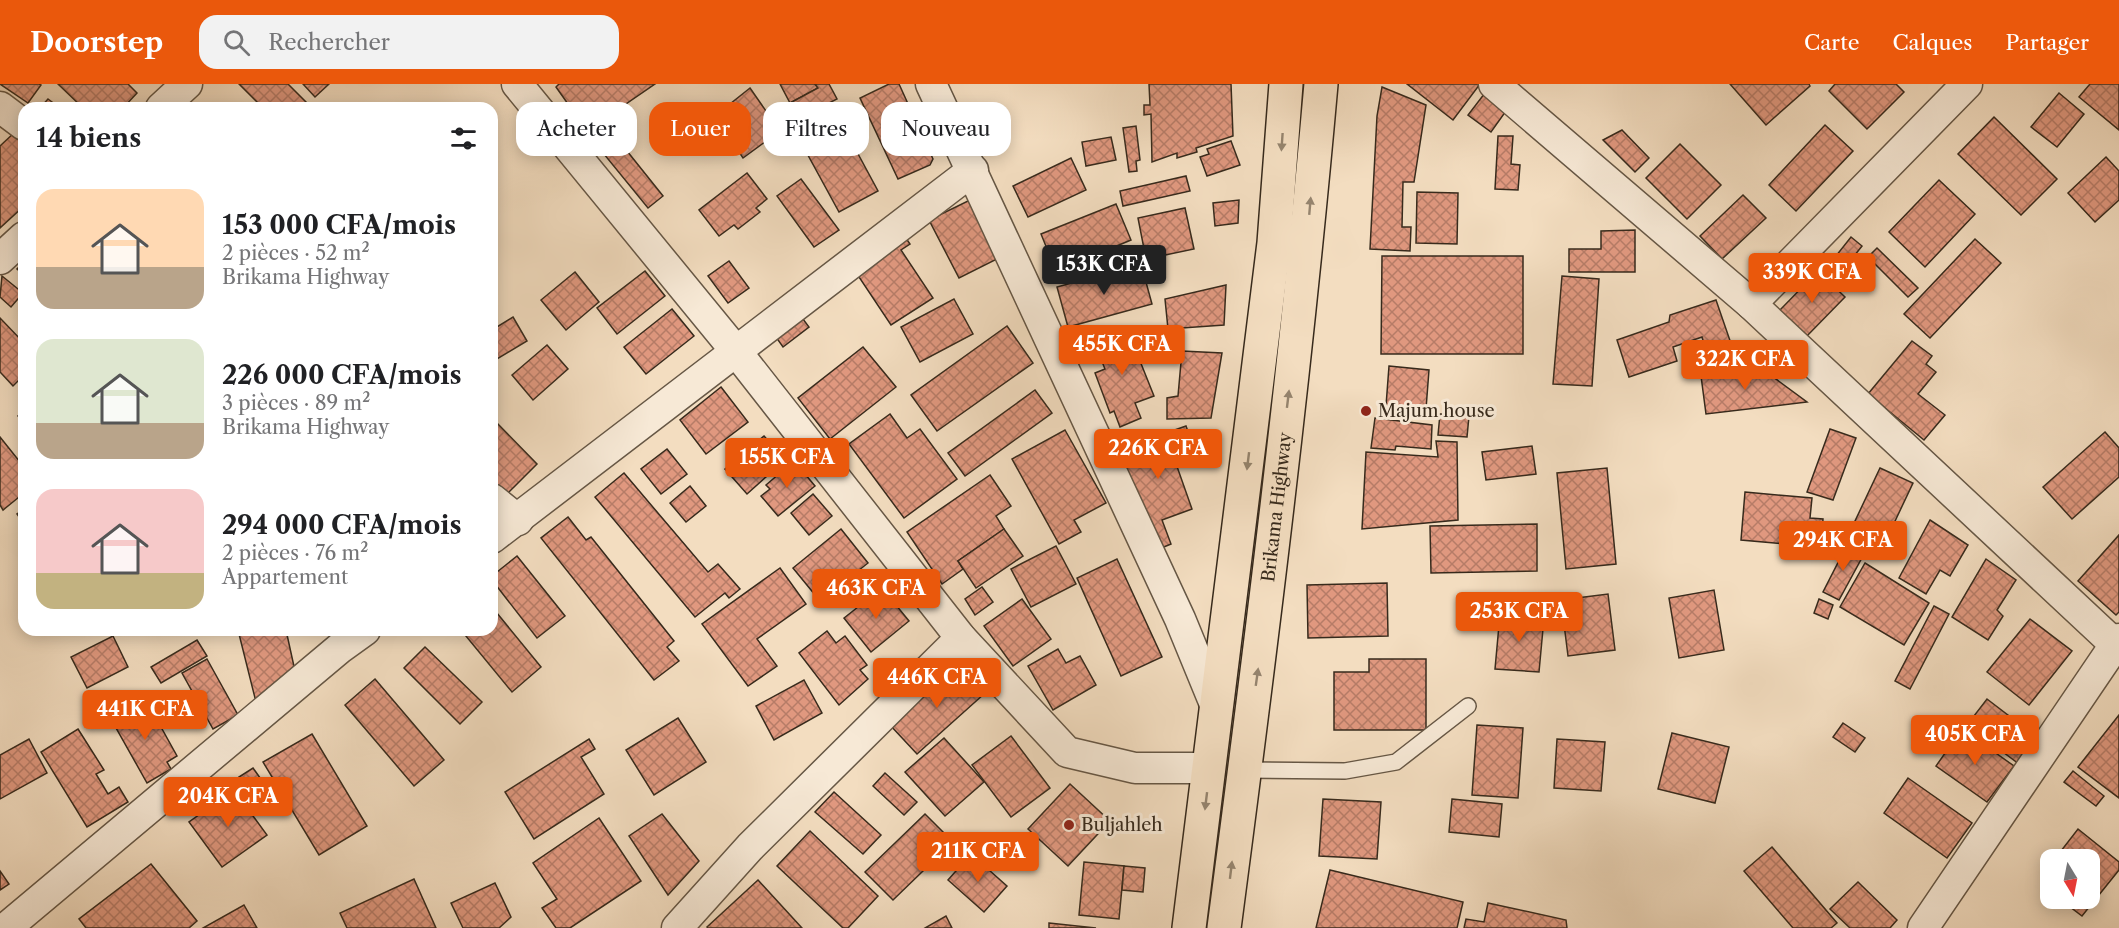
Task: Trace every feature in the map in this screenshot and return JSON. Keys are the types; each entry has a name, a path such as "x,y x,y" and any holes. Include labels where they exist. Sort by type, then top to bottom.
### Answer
{"highway":[{"name":"Brikama Highway","path":"1189,928 1274,243 1286,84"},
{"name":"Brikama Highway","path":"1224,928 1245,770 1309,217 1321,84"}],"street":[{"path":"168,102 187,84"},
{"path":"518,84 735,350 961,638 1067,752 1135,768 1210,768"},
{"path":"931,84 1180,619 1217,709"},
{"path":"1494,84 1752,304 2118,644 1923,928"},
{"path":"1752,304 1967,84"},
{"path":"0,106 18,120"},
{"path":"498,534 735,350 973,170"},
{"path":"0,259 18,242"},
{"path":"498,504 518,520"},
{"path":"6,928 357,636"},
{"path":"677,928 750,847 961,638"}],"lane":[{"path":"1245,770 1345,771 1396,762 1468,706"}],"building":[{"path":"0,84 41,85 27,102"},
{"path":"58,84 128,84 137,93 129,102 77,102"},
{"path":"239,84 288,84 306,102 257,102"},
{"path":"303,84 329,84 315,97"},
{"path":"559,84 655,84 629,102 567,102 556,87"},
{"path":"780,84 815,84 818,88 792,102 789,102"},
{"path":"815,84 829,84 837,99 831,102 792,102 818,88"},
{"path":"889,84 899,84 907,102 881,102 881,143 869,117 869,102 862,102 860,98"},
{"path":"1149,84 1231,84 1233,136 1196,148 1197,152 1177,158 1177,153 1152,162 1151,114 1144,115 1144,105 1150,105"},
{"path":"1407,84 1480,84 1453,120"},
{"path":"1730,84 1809,84 1810,86 1766,125"},
{"path":"1835,84 1896,84 1904,92 1867,129 1829,91"},
{"path":"2090,84 2119,84 2119,130 2079,97"},
{"path":"1382,87 1426,105 1414,182 1403,182 1402,227 1411,227 1410,251 1370,249 1377,116"},
{"path":"750,88 763,107 763,143 751,152 751,102 732,102"},
{"path":"1488,89 1511,104 1491,132 1468,115"},
{"path":"2059,93 2084,114 2057,147 2031,127"},
{"path":"1994,117 2057,179 2021,215 1958,154"},
{"path":"1825,125 1853,151 1796,211 1769,185"},
{"path":"1136,126 1140,160 1136,161 1137,171 1129,172 1123,128"},
{"path":"1622,130 1649,158 1635,172 1603,140"},
{"path":"15,132 18,135 18,212 0,228 0,146"},
{"path":"1498,136 1513,136 1511,164 1520,165 1518,190 1495,189"},
{"path":"1111,137 1116,160 1086,166 1082,142"},
{"path":"1231,141 1240,165 1207,176 1200,157 1209,154 1207,149"},
{"path":"1680,144 1721,185 1687,219 1646,178"},
{"path":"606,156 631,156 663,196 648,208"},
{"path":"808,156 859,156 878,191 839,212"},
{"path":"887,156 932,156 933,159 930,165 898,179"},
{"path":"2106,157 2119,171 2119,200 2095,222 2068,193"},
{"path":"1071,158 1086,190 1028,217 1013,186"},
{"path":"747,173 767,199 756,208 760,212 738,229 734,225 719,236 699,210"},
{"path":"1186,176 1190,191 1123,206 1120,191"},
{"path":"801,179 839,230 814,247 777,196"},
{"path":"1939,180 1975,214 1925,267 1889,232"},
{"path":"1417,192 1458,193 1457,244 1416,243"},
{"path":"1743,195 1766,218 1722,259 1700,236"},
{"path":"970,200 999,258 959,278 929,220"},
{"path":"1239,200 1238,223 1215,226 1213,203"},
{"path":"1116,204 1131,240 1056,271 1041,234"},
{"path":"1185,208 1194,249 1146,259 1138,218"},
{"path":"1635,230 1635,272 1569,272 1569,249 1601,249 1601,231"},
{"path":"901,231 910,244 901,250 933,298 891,325 851,265"},
{"path":"1851,237 1862,246 1843,270 1832,261"},
{"path":"1975,239 2001,263 1930,338 1904,314"},
{"path":"1877,248 1918,288 1908,297 1868,257"},
{"path":"1382,256 1523,256 1523,354 1381,354"},
{"path":"729,261 749,288 728,303 708,276"},
{"path":"1141,264 1152,304 1068,327 1057,287"},
{"path":"645,271 665,296 617,334 597,308"},
{"path":"1818,271 1845,297 1806,337 1779,311"},
{"path":"575,272 599,302 566,330 541,300"},
{"path":"2,276 18,289 18,299 11,307 0,297"},
{"path":"1562,276 1599,279 1592,386 1553,384"},
{"path":"1226,285 1224,325 1168,329 1165,299"},
{"path":"954,299 973,334 920,362 901,327"},
{"path":"1716,300 1736,358 1711,367 1702,337 1673,347 1677,361 1629,377 1617,340 1669,322 1670,315"},
{"path":"672,309 694,336 646,374 624,347"},
{"path":"797,311 809,327 783,347 771,330"},
{"path":"513,317 527,341 498,358 498,326"},
{"path":"0,318 18,337 18,381 13,386 0,372"},
{"path":"1007,326 1033,363 937,431 911,395"},
{"path":"1131,327 1141,354 1138,356 1154,396 1135,403 1141,418 1120,427 1114,411 1110,413 1095,373 1105,369 1094,342"},
{"path":"1912,341 1932,356 1926,364 1936,372 1918,394 1945,415 1924,440 1868,394"},
{"path":"547,345 568,369 533,400 512,375"},
{"path":"863,347 896,387 830,439 798,398"},
{"path":"1182,351 1222,353 1211,418 1167,419 1167,398 1178,396"},
{"path":"1389,366 1429,370 1426,409 1386,406"},
{"path":"1761,368 1807,402 1706,414 1701,376"},
{"path":"721,387 748,422 706,454 680,420"},
{"path":"1035,390 1052,413 965,476 948,453"},
{"path":"890,414 907,438 920,429 957,479 904,518 849,444"},
{"path":"1440,414 1469,416 1467,437 1438,435"},
{"path":"1375,418 1432,425 1431,449 1396,446 1395,450 1371,448"},
{"path":"498,424 537,464 502,499 498,495"},
{"path":"1186,426 1195,451 1174,458 1192,509 1162,520 1171,544 1154,551 1118,450"},
{"path":"1830,429 1856,438 1833,500 1807,492"},
{"path":"1065,430 1106,503 1074,520 1081,532 1059,544 1012,459"},
{"path":"2105,432 2119,448 2119,477 2072,519 2043,487"},
{"path":"764,436 785,460 747,494 725,469"},
{"path":"0,437 18,460 18,498 3,510 0,505"},
{"path":"1436,441 1457,442 1458,520 1362,529 1366,452 1438,457"},
{"path":"1532,446 1536,474 1486,480 1482,452"},
{"path":"667,449 687,474 661,494 641,469"},
{"path":"794,461 815,486 778,516 761,496 770,489 766,485"},
{"path":"1607,468 1616,564 1566,569 1557,473"},
{"path":"1880,468 1913,483 1880,553 1847,538"},
{"path":"624,473 708,572 718,564 740,589 729,598 725,593 695,617 595,497"},
{"path":"990,475 1011,506 996,516 1004,529 958,561 963,569 942,584 907,532"},
{"path":"690,486 706,506 686,522 670,503"},
{"path":"1745,492 1812,498 1810,518 1823,519 1821,547 1741,540"},
{"path":"813,494 832,516 809,535 791,513"},
{"path":"568,517 586,540 591,537 674,641 667,647 679,661 654,680 541,538"},
{"path":"1930,520 1968,545 1950,576 1940,570 1926,594 1899,578"},
{"path":"1537,524 1537,571 1431,573 1430,526"},
{"path":"841,529 868,563 820,601 793,568"},
{"path":"1004,529 1023,556 976,588 958,561"},
{"path":"2119,535 2119,612 2116,615 2078,581"},
{"path":"1847,545 1864,554 1839,600 1823,592"},
{"path":"1056,546 1076,584 1031,607 1011,569"},
{"path":"517,556 565,616 537,638 498,588 498,571"},
{"path":"1117,559 1162,657 1121,676 1077,578"},
{"path":"1986,559 2016,580 1997,610 2003,616 1988,640 1952,617"},
{"path":"1865,563 1929,603 1904,645 1840,607"},
{"path":"780,568 806,604 757,639 777,666 748,686 702,624"},
{"path":"1387,583 1388,636 1308,638 1307,585"},
{"path":"982,587 993,602 975,615 965,599"},
{"path":"882,588 909,621 871,652 844,618"},
{"path":"1714,590 1724,650 1679,658 1669,598"},
{"path":"1608,594 1615,650 1568,656 1561,600"},
{"path":"1022,599 1051,639 1013,666 984,626"},
{"path":"1819,599 1833,605 1828,619 1814,613"},
{"path":"1934,606 1949,614 1910,689 1895,681"},
{"path":"498,614 541,667 512,692 466,636 498,636"},
{"path":"1500,614 1544,618 1539,672 1495,669"},
{"path":"2030,619 2072,651 2029,705 1987,672"},
{"path":"827,631 836,643 845,636 867,665 860,670 868,679 839,705 799,653"},
{"path":"113,636 128,667 87,688 71,657"},
{"path":"240,636 287,636 295,671 256,702"},
{"path":"197,640 207,656 161,683 151,667"},
{"path":"425,647 482,702 460,724 404,668"},
{"path":"1058,649 1066,663 1080,656 1096,685 1053,710 1028,666"},
{"path":"207,659 238,715 213,729 182,673"},
{"path":"1369,659 1426,659 1426,730 1334,730 1334,672 1369,672"},
{"path":"957,664 984,694 917,754 890,725"},
{"path":"375,679 444,760 414,786 345,705"},
{"path":"804,680 822,713 774,740 756,706"},
{"path":"1987,699 2038,738 2019,764 1967,725"},
{"path":"146,700 177,756 167,762 171,769 147,783 111,719"},
{"path":"2119,715 2119,798 2078,767"},
{"path":"678,718 706,762 654,795 626,750"},
{"path":"1843,723 1865,738 1855,752 1833,737"},
{"path":"1477,725 1523,728 1518,798 1472,795"},
{"path":"78,729 104,770 96,774 108,794 119,787 128,802 87,827 41,752"},
{"path":"1962,729 2014,766 1987,802 1936,766"},
{"path":"1672,733 1729,747 1715,803 1658,789"},
{"path":"312,734 367,826 319,855 263,762"},
{"path":"1011,736 1050,788 1011,817 972,765"},
{"path":"944,738 984,782 945,816 905,772"},
{"path":"29,739 47,773 0,799 0,755"},
{"path":"589,739 595,749 581,757 604,794 534,839 505,792"},
{"path":"1557,739 1605,742 1601,791 1554,788"},
{"path":"253,768 268,789 255,799 239,777"},
{"path":"2073,771 2104,796 2096,806 2064,782"},
{"path":"885,773 917,802 904,815 873,786"},
{"path":"1908,778 1972,823 1947,858 1884,813"},
{"path":"1070,784 1110,821 1068,866 1028,829"},
{"path":"234,790 267,835 222,867 189,822"},
{"path":"834,792 881,835 863,854 815,812"},
{"path":"1323,799 1381,802 1377,859 1319,856"},
{"path":"1452,799 1502,804 1499,837 1449,832"},
{"path":"662,814 699,861 668,895 629,836"},
{"path":"925,814 953,842 893,900 865,872"},
{"path":"599,818 641,881 570,928 556,928 542,908 557,899 533,863"},
{"path":"2078,829 2119,862 2119,870 2100,894 2100,849 2063,849"},
{"path":"810,831 878,896 848,928 843,928 777,866"},
{"path":"1772,847 1837,923 1831,928 1793,928 1744,871"},
{"path":"971,854 1007,886 984,912 948,880"},
{"path":"1084,862 1124,866 1119,919 1079,915"},
{"path":"151,864 197,921 189,928 86,928 79,919"},
{"path":"1124,866 1145,868 1143,892 1122,890"},
{"path":"1330,870 1463,902 1457,928 1316,928"},
{"path":"0,871 9,884 0,890"},
{"path":"414,879 436,928 347,928 340,913"},
{"path":"758,880 802,928 707,927"},
{"path":"1858,882 1897,920 1890,928 1850,928 1830,909"},
{"path":"495,883 511,917 499,928 463,928 451,903"},
{"path":"1488,903 1566,920 1567,928 1464,928 1466,919 1484,922"},
{"path":"244,905 257,928 203,928"},
{"path":"2073,909 2088,909 2082,916"},
{"path":"946,916 952,928 925,928"},
{"path":"1049,923 1096,928 1049,928"}],"place":[{"name":"Majum house","path":"1366,411"},
{"name":"Buljahleh","path":"1069,825"}]}
